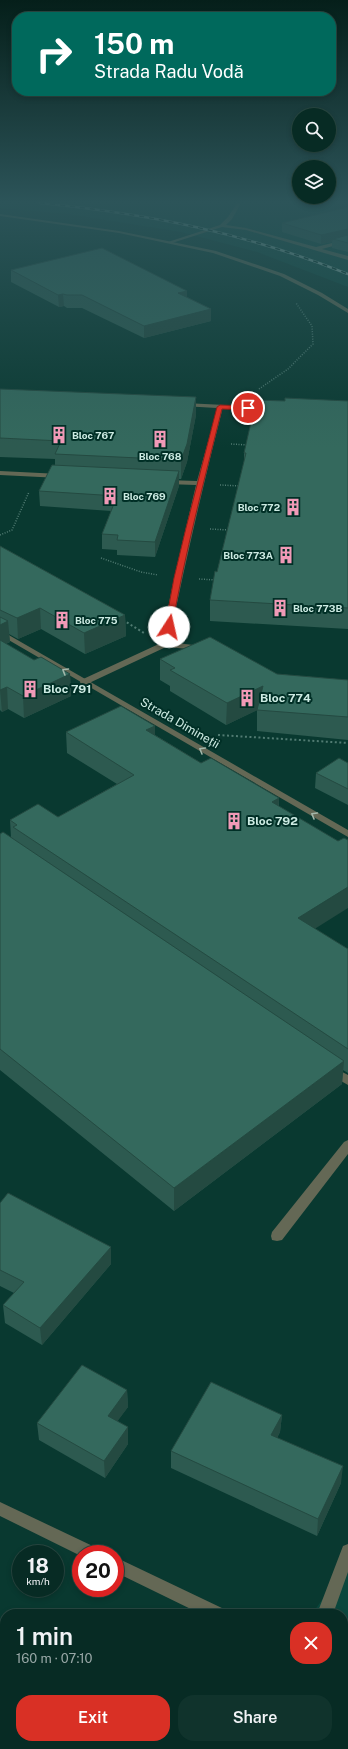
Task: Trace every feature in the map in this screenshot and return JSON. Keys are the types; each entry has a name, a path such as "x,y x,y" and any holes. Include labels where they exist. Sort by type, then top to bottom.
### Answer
{"street":[{"path":"299,285 348,311"},
{"path":"180,405 274,409"},
{"path":"165,644 189,528 220,407"},
{"path":"0,473 68,476"},
{"path":"161,481 200,484"},
{"name":"Strada Dimineții","path":"0,632 348,834"},
{"path":"84,682 165,644 201,648 208,652"},
{"path":"322,1063 348,1081"},
{"path":"277,1236 348,1145"},
{"path":"0,1509 75,1545"},
{"path":"327,1609 348,1551"},
{"path":"124,1568 208,1609"}],"path":[{"path":"258,390 298,361 313,344 312,326 295,301"},
{"path":"210,443 249,445"},
{"path":"0,535 12,530 36,475"},
{"path":"200,484 246,486"},
{"path":"189,528 229,530"},
{"path":"101,558 141,572 178,578 216,580"},
{"path":"117,617 165,644"},
{"path":"218,735 348,743"}],"shaded area":[{"path":"348,1563 348,1609 316,1609"}],"building":[{"path":"38,285 174,285 187,291 178,293 211,309 144,326 82,295 58,295"},
{"path":"0,389 196,397 187,444 181,460 55,454 61,441 0,438"},
{"path":"285,398 348,401 348,608 210,600 215,571 217,572 246,453 244,453 256,400 285,401"},
{"path":"52,465 179,471 155,542 117,540 118,535 102,534 117,496 39,491"},
{"path":"0,546 125,615 84,633 40,608 17,618 0,610"},
{"path":"0,617 8,621 0,625"},
{"path":"210,637 277,674 348,680 348,717 257,710 263,686 227,703 170,670 175,668 160,659"},
{"path":"0,640 34,660 41,657 70,674 23,696 7,687 0,690"},
{"path":"121,706 155,726 146,730 201,763 211,758 279,798 272,802 338,841 344,838 348,840 348,887 298,918 348,949 348,1049 13,827 17,825 10,820 38,804 58,817 134,775 66,732"},
{"path":"339,758 348,763 348,789 316,773"},
{"path":"3,832 344,1061 174,1188 0,1049 0,834"},
{"path":"8,1193 111,1247 40,1328 3,1305 24,1282 0,1270 0,1203"},
{"path":"82,1365 127,1390 108,1416 128,1427 104,1461 37,1423"},
{"path":"211,1382 282,1415 271,1435 343,1466 318,1519 171,1451"}],"place":[{"name":"Bloc 767","path":"59,435"},
{"name":"Bloc 768","path":"160,439"},
{"name":"Bloc 769","path":"110,496"},
{"name":"Bloc 772","path":"293,507"},
{"name":"Bloc 773A","path":"286,555"},
{"name":"Bloc 773B","path":"280,608"},
{"name":"Bloc 775","path":"62,620"},
{"name":"Bloc 791","path":"30,689"},
{"name":"Bloc 774","path":"247,698"},
{"name":"Bloc 792","path":"234,821"}],"route":[{"path":"169,627 189,528 220,407 248,408"}]}
